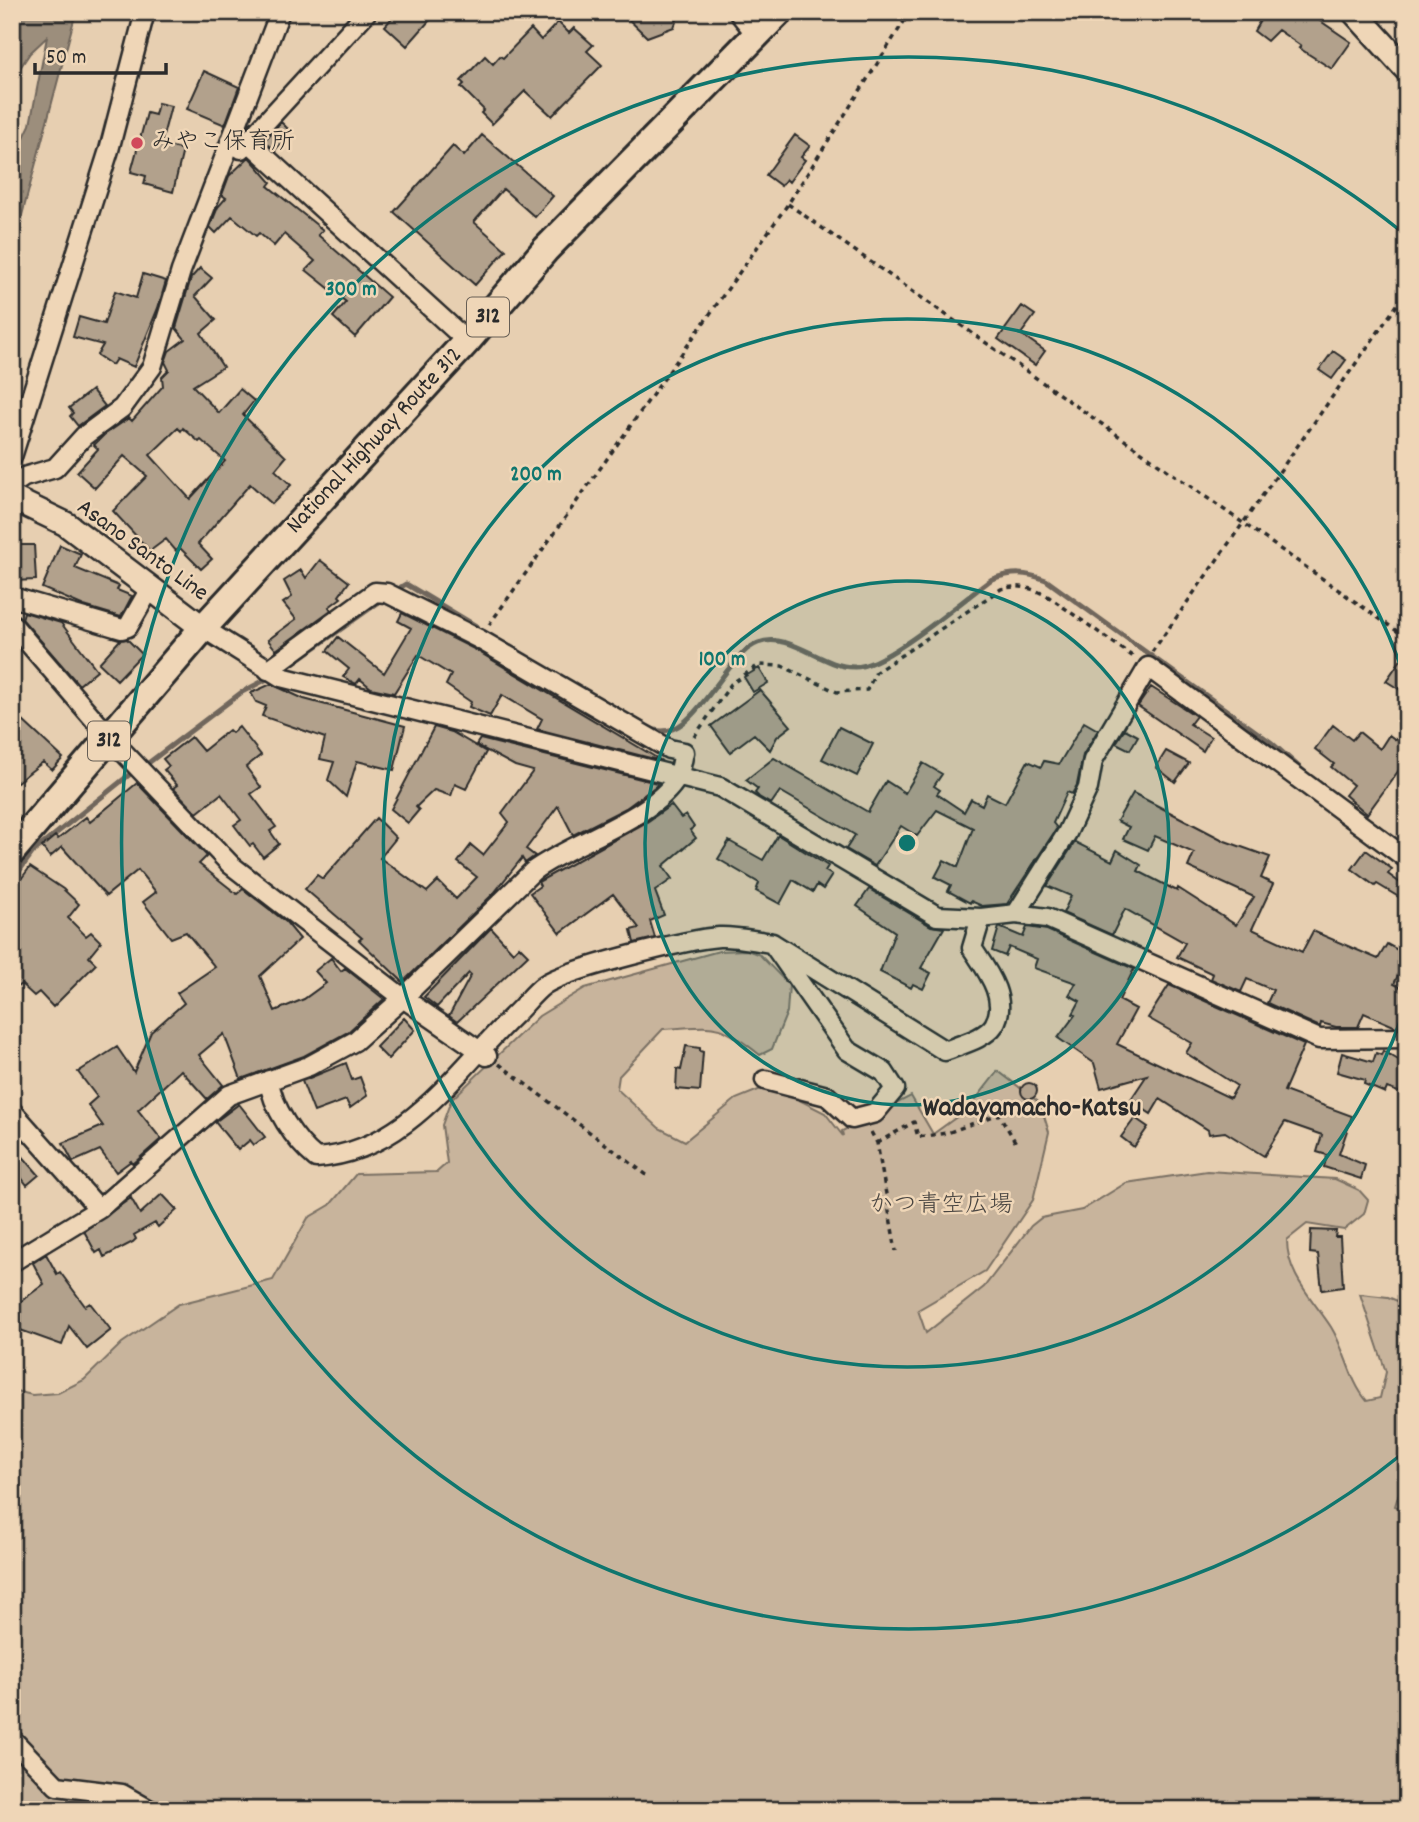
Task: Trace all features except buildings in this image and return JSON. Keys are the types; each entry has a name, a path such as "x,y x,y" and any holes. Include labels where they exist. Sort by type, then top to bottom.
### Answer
{"highway":[{"name":"National Highway Route 312","path":"12,851 111,739 203,628 467,341 545,250 779,12"}],"main road":[{"path":"1354,12 1407,70"},
{"name":"Asano Santo Line","path":"12,498 66,524 203,628"}],"street":[{"path":"12,457 109,150 145,12"},
{"path":"12,485 24,477 55,468 85,436 122,408 152,366 181,271 280,12"},
{"path":"221,169 249,142 367,12"},
{"path":"738,12 756,34"},
{"path":"249,142 467,341"},
{"path":"12,597 121,629 128,627 151,587"},
{"path":"12,1262 99,1209 229,1095 309,1066 355,1041 404,998 533,871 553,856 654,805 678,777 684,752 669,749 480,639 387,593 375,592 268,670"},
{"path":"12,624 111,739 231,865 404,998 484,1053"},
{"path":"203,628 281,677 720,787 937,916 981,918 1016,914 1047,918 1318,1038 1407,1038"},
{"path":"1016,914 1067,833 1088,788 1093,760 1150,659 1363,829 1407,859"},
{"path":"269,1080 271,1093 302,1147 316,1158 333,1157 391,1134 422,1113 484,1053 545,985 574,972 719,937 772,943 945,1051 979,1037 994,1025 998,1007 996,988 972,948 981,918"},
{"path":"765,1080 827,1096 852,1119 875,1113 895,1089 884,1072 847,1050 772,943"},
{"path":"12,1111 99,1209"},
{"path":"12,1739 57,1786 122,1794 150,1810"}],"path":[{"path":"480,639 788,204 910,12"},
{"path":"788,204 1407,638"},
{"path":"684,752 731,684 759,665 782,666 837,692 867,690 876,672 1001,589 1012,586 1035,590 1049,597 1150,659 1407,291"},
{"path":"484,1053 648,1176"},
{"path":"877,1143 914,1122 918,1137 947,1133 999,1114 1016,1143"},
{"path":"864,1117 877,1143 896,1251"}],"green space":[{"name":"かつ青空広場","path":"747,950 760,955 789,985 787,1012 772,1049 760,1055 734,1036 715,1028 663,1029 619,1076 617,1089 659,1128 685,1141 736,1099 774,1087 825,1113 843,1136 842,1131 911,1096 933,1134 969,1108 998,1071 1040,1103 1049,1132 1033,1200 985,1271 918,1310 926,1333 984,1287 1031,1226 1041,1218 1082,1210 1126,1183 1207,1171 1335,1179 1359,1190 1368,1200 1364,1214 1344,1230 1307,1224 1287,1240 1291,1265 1296,1276 1331,1327 1356,1384 1367,1401 1380,1398 1386,1372 1360,1294 1388,1297 1407,1305 1407,1468 1395,1506 1407,1511 1407,1810 12,1810 12,1390 32,1395 58,1393 84,1380 122,1343 179,1304 273,1280 308,1218 330,1205 356,1174 437,1172 447,1163 442,1125 451,1100 539,1016 585,988 719,951"}],"shaded area":[{"path":"12,12 76,12 12,253 12,162 30,125 47,37 30,53 12,80"}],"waterway":[{"path":"648,727 664,731 678,726 692,715 745,651 758,643 770,641 794,645 842,665 854,667 868,664 904,645 992,579 1025,574 1046,580 1272,743 1315,781"},
{"path":"401,587 406,584 476,626"},
{"path":"282,671 382,600"},
{"path":"147,764 242,692 267,679"},
{"path":"12,881 33,852 134,771"}],"place":[{"name":"みやこ保育所","path":"137,143"}],"district":[{"name":"Wadayamacho-Katsu","path":"1032,1110"}]}
